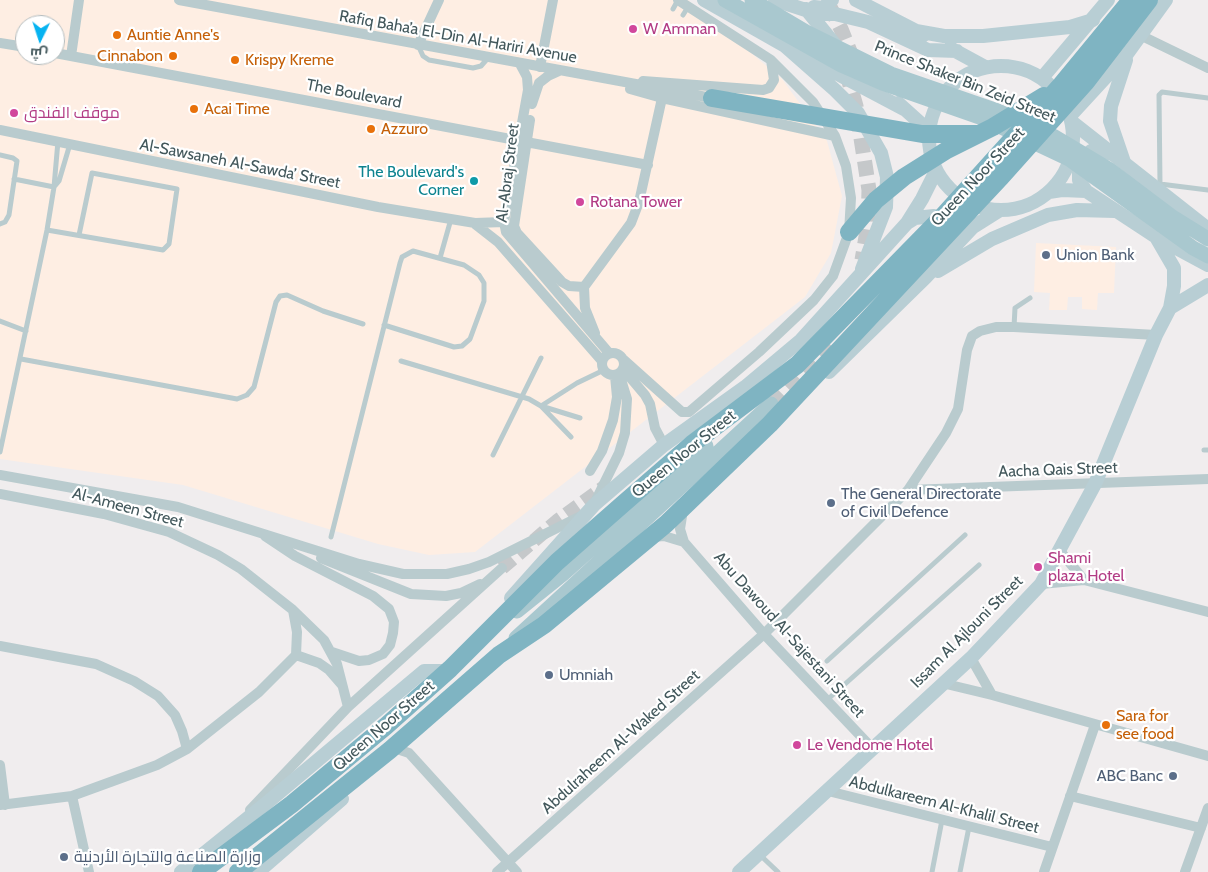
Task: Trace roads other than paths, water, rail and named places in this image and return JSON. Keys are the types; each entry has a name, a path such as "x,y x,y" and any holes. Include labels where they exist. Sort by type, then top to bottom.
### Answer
{"highway":[{"name":"Queen Noor Street","path":"201,872 299,798 386,726 465,654 570,552 692,444 797,365 941,218 1061,85 1131,0"},
{"name":"Queen Noor Street","path":"238,872 390,750 499,655 544,625 650,537 770,424 852,338 1086,82 1149,0"},
{"path":"849,232 876,200 889,189 947,150 1009,118 1061,85"},
{"path":"712,98 914,133 976,134"}],"main road":[{"path":"704,0 785,46 904,109"},
{"name":"Prince Shaker Bin Zeid Street","path":"725,0 842,65 882,83 982,118 1069,159 1208,256"},
{"name":"Prince Shaker Bin Zeid Street","path":"752,0 806,32 891,74 998,111 1053,136 1110,170 1163,226 1208,239"},
{"path":"775,0 818,14 835,14 868,22 928,50 957,52"},
{"path":"799,0 843,54 928,130"},
{"path":"803,0 810,6 820,9 829,5 832,0"},
{"path":"856,0 985,67"},
{"path":"1042,78 1055,60 1083,32 1108,0"},
{"path":"1071,119 1124,59 1166,0"},
{"path":"916,31 944,36 983,36 1070,27 1093,20"},
{"path":"1083,32 1076,47 1076,56 1080,63 1093,69 1124,59"},
{"path":"785,46 858,113 881,153 887,178 886,207 858,278"},
{"path":"1120,159 1110,121 1111,106 1124,59"},
{"path":"1015,66 1042,78 1060,95 1071,119 1073,141 1070,160 1061,178 1049,192 1026,206 1000,210 984,208 963,199 945,184 936,171 928,144 928,130 934,108 946,89 964,75 985,67 1015,66"},
{"path":"1071,119 1208,230"},
{"path":"1120,159 1099,150 1084,156 1077,171 1079,180 1086,191 1115,210 1163,226 1208,265"},
{"path":"465,654 537,566 589,510 664,445 745,388 801,340 907,223 936,171"},
{"path":"1049,192 1062,190 1086,191"},
{"path":"770,424 838,364 926,277 973,227 1000,210"},
{"path":"926,277 992,239 1048,215 1077,210 1115,210"},
{"path":"907,223 924,216 942,219 947,223 951,239 950,248 945,257"},
{"name":"Issam Al Ajlouni Street","path":"739,872 828,792 872,748 971,658 1041,584 1095,484 1156,335 1170,308 1174,286 1174,268 1163,226"},
{"path":"1170,308 1208,285"},
{"path":"499,655 538,615 771,404"},
{"path":"465,654 563,574 706,446"},
{"path":"181,872 424,671 447,671"},
{"path":"258,872 342,799 390,750"}],"street":[{"path":"71,56 79,0"},
{"name":"Rafiq Baha’a El-Din Al-Hariri Avenue","path":"179,0 712,98"},
{"path":"418,45 439,0"},
{"path":"540,67 553,2 542,0"},
{"path":"662,98 639,202 631,222 584,287 586,308 605,362 620,369 682,412 689,412 759,352 819,295 835,272 849,232 851,198 848,176 835,136 813,102 771,60 686,11 676,3"},
{"path":"1142,36 1208,68"},
{"path":"0,43 15,45"},
{"name":"The Boulevard","path":"65,55 648,165"},
{"name":"Rafiq Baha’a El-Din Al-Hariri Avenue","path":"626,83 662,81 763,90 769,88 774,80 771,60"},
{"name":"Al-Abraj Street","path":"520,64 528,84 514,226 517,234 562,282 569,286 584,287"},
{"name":"Al-Abraj Street","path":"504,222 536,88 548,76 560,71"},
{"name":"Rafiq Baha’a El-Din Al-Hariri Avenue","path":"614,80 628,88 662,98 835,136"},
{"name":"Al-Sawsaneh Al-Sawda’ Street","path":"0,130 163,164 475,224 504,222"},
{"path":"504,222 509,238 598,340"},
{"name":"Al-Sawsaneh Al-Sawda’ Street","path":"475,224 498,242 605,362"},
{"name":"Abdulraheem Al-Waked Street","path":"497,872 764,634 908,490 946,433 958,409 957,390 972,335 996,327 1014,327"},
{"path":"1014,327 1156,335"},
{"path":"0,475 178,507 367,566 403,574 447,574 475,567 589,510 619,453 624,433 627,399 616,353 605,362"},
{"path":"620,369 645,395 650,404 655,428 664,445"},
{"path":"590,471 602,451 612,420 620,369"},
{"name":"Aacha Qais Street","path":"908,490 1208,478"},
{"path":"60,505 64,486"},
{"name":"Al-Ameen Street","path":"0,494 60,505 140,524 186,540 241,570 293,610 324,640 332,652 345,688 348,707"},
{"path":"683,507 680,529 684,542"},
{"path":"218,843 348,707 502,568 478,585 462,592 439,596 410,594 258,531"},
{"path":"258,531 295,556 373,596 389,609 394,622 393,633 390,645 383,654 369,660 359,661 332,652"},
{"path":"650,537 664,536 684,542"},
{"name":"Abu Dawoud Al-Sajestani Street","path":"684,542 764,634 872,748"},
{"path":"1060,551 1084,580"},
{"path":"1041,584 1084,580 1208,612"},
{"path":"0,765 3,805 72,796 157,765 187,749 258,692 296,655 297,632 293,610"},
{"path":"0,646 96,664 134,681 158,696 175,715 187,749"},
{"path":"296,655 319,663 338,678 345,688"},
{"path":"971,658 992,695"},
{"path":"942,683 992,695 1208,756"},
{"path":"1044,872 1095,725"},
{"path":"415,727 412,740 415,759"},
{"path":"390,750 397,749 410,754 517,872"},
{"name":"Abdulkareem Al-Khalil Street","path":"828,792 1052,847"},
{"path":"72,796 89,872"},
{"path":"1070,796 1201,828"},
{"path":"1185,872 1208,808"}],"lane":[{"path":"1208,98 1162,92 1159,95 1160,184 1208,190"},
{"path":"0,452 47,230 54,187 58,142"},
{"path":"54,187 59,181 70,144"},
{"path":"0,154 16,159 8,219 0,224"},
{"path":"47,230 80,236 166,249 172,228 177,189 92,173 80,236"},
{"path":"14,179 54,187"},
{"path":"440,258 451,219"},
{"path":"330,537 384,325 402,257 412,251 472,268 484,283 484,301 468,342 462,346 454,347 384,325"},
{"path":"21,359 237,399 247,395 254,388 276,302 280,296 287,295 323,311 363,324"},
{"path":"1014,327 1015,308 1030,298"},
{"path":"0,321 26,331"},
{"path":"493,455 540,358"},
{"path":"401,361 522,396 541,406 580,418"},
{"path":"541,406 605,362"},
{"path":"541,406 571,436"},
{"path":"827,661 965,535"},
{"path":"826,700 979,564"},
{"path":"932,872 942,820"},
{"path":"960,872 969,827"},
{"path":"759,854 778,872"}],"tunnel":[{"path":"829,5 855,64"},
{"path":"846,71 856,106 869,190 868,225 862,260"},
{"path":"771,404 835,339"},
{"path":"502,568 557,521 607,485"}],"place":[{"name":"W Amman","path":"633,29"},
{"name":"Auntie Anne's","path":"117,35"},
{"name":"Cinnabon","path":"173,56"},
{"name":"Krispy Kreme","path":"235,60"},
{"name":"Acai Time","path":"194,109"},
{"name":"موقف الفندق","path":"14,113"},
{"name":"Azzuro","path":"371,129"},
{"name":"The Boulevard's Corner","path":"474,181"},
{"name":"Rotana Tower","path":"580,202"},
{"name":"Union Bank","path":"1046,255"},
{"name":"The General Directorate of Civil Defence","path":"831,503"},
{"name":"Shami plaza Hotel","path":"1038,567"},
{"name":"Umniah","path":"549,675"},
{"name":"Sara for see food","path":"1106,725"},
{"name":"Le Vendome Hotel","path":"797,745"},
{"name":"ABC Banc","path":"1173,776"},
{"name":"وزارة الصناعة والتجارة الأردنية","path":"64,857"}]}
